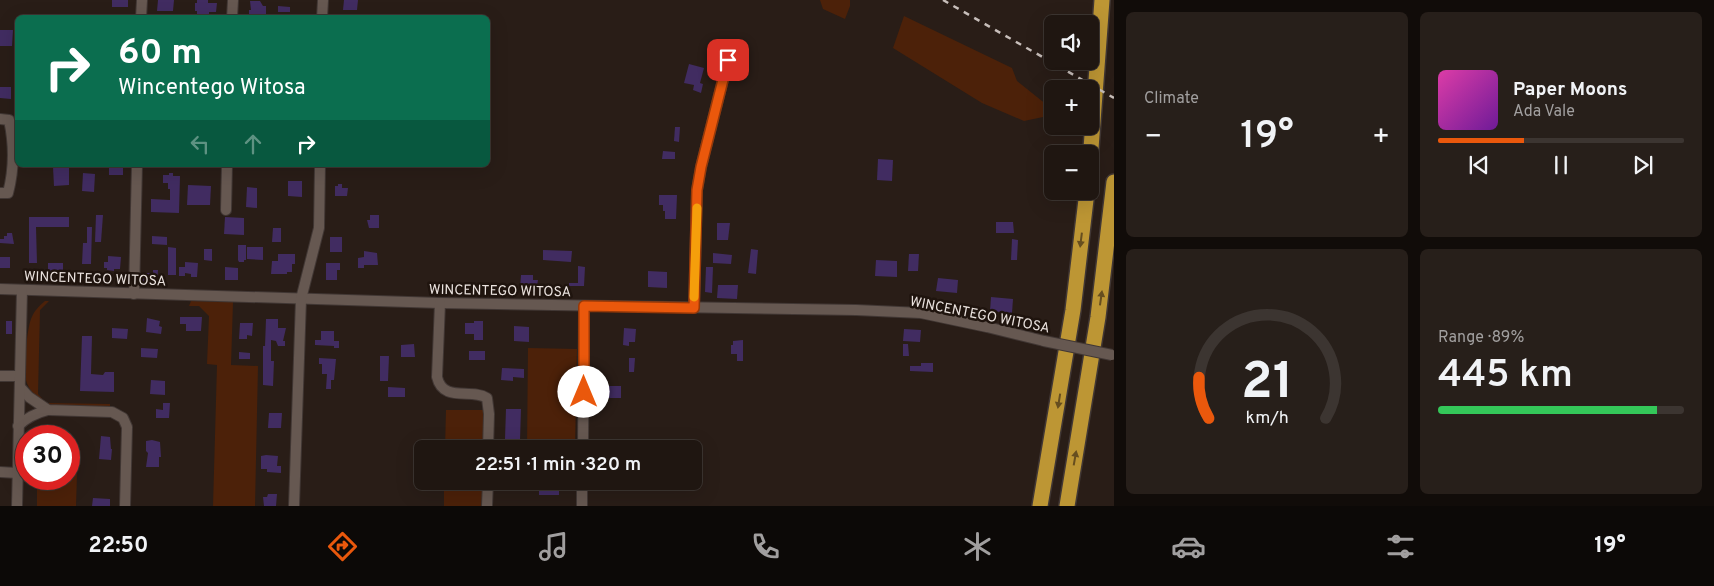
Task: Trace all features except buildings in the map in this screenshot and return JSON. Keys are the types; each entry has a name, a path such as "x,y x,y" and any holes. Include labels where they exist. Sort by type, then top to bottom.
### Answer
{"highway":[{"path":"1091,145 1102,0"},
{"path":"1067,506 1093,353 1106,263 1114,182"},
{"path":"1040,506 1073,310 1086,200"}],"street":[{"path":"141,15 142,0"},
{"path":"232,15 233,0"},
{"path":"322,15 323,0"},
{"path":"694,308 697,190 728,60"},
{"path":"4,193 12,174 12,141 9,120"},
{"path":"134,294 137,167"},
{"path":"226,210 227,167"},
{"path":"294,506 301,299 318,228 320,167"},
{"name":"WINCENTEGO WITOSA","path":"0,289 440,303 856,310 922,313 1113,355"},
{"path":"18,425 22,290"},
{"path":"440,303 437,377 442,388 455,394 482,395 486,398 489,414 488,440"},
{"path":"583,440 584,306"},
{"path":"0,376 20,382 29,397 48,410"},
{"path":"19,425 31,416 48,410 112,412 123,418 127,427 128,440 125,506"},
{"path":"0,472 15,473"},
{"path":"17,490 17,506"},
{"path":"487,506 488,490"},
{"path":"582,490 582,506"}],"shaded area":[{"path":"820,0 850,0 850,6 845,19 823,9"},
{"path":"904,16 1012,68 1017,81 1044,103 1043,117 1024,121 982,103 893,48"},
{"path":"45,301 49,301 40,310 38,394 46,403 110,404 110,406 76,408 51,406 42,402 31,390 25,375 28,331 31,319"},
{"path":"191,301 233,302 231,365 258,366 255,506 213,506 217,365 207,364 209,316 199,306 189,306"},
{"path":"528,348 577,349 575,440 527,440"},
{"path":"446,410 486,410 485,440 445,440"},
{"path":"37,490 76,490 76,506 37,506"},
{"path":"444,490 484,490 483,506 444,506"}],"railway":[{"path":"943,0 1114,98"}],"slow traffic":[{"path":"694,297 697,208"}],"route":[{"path":"584,392 584,306 694,308 697,190 728,60"}]}
